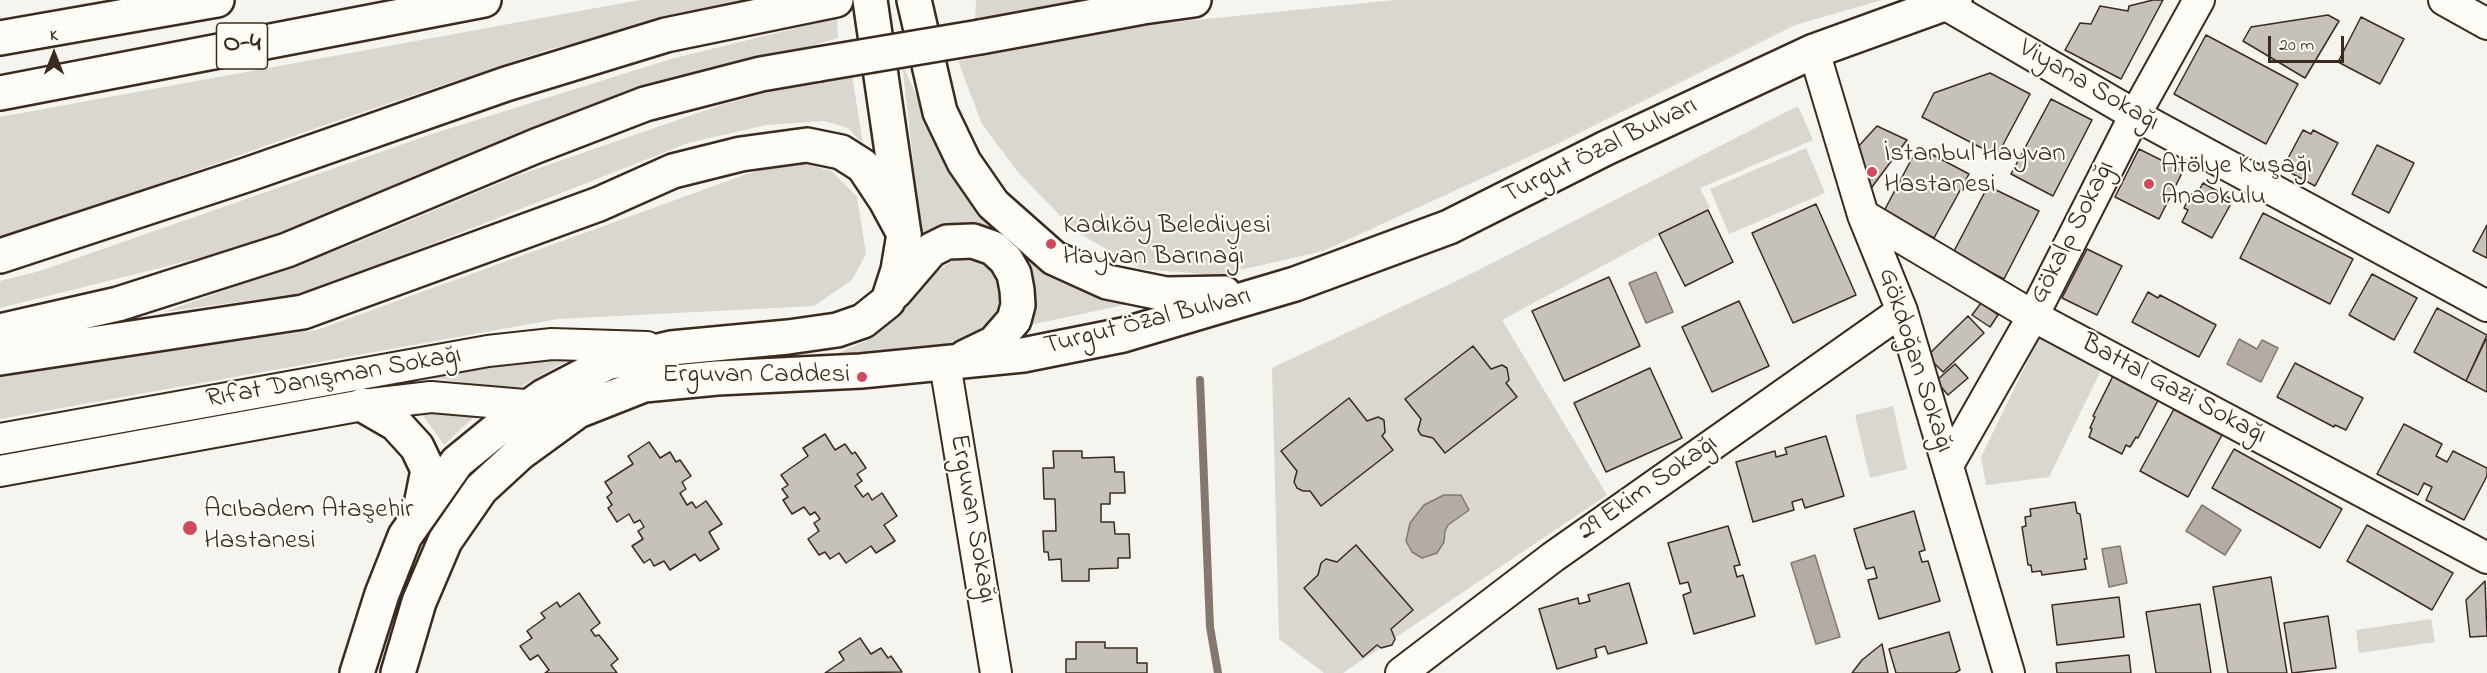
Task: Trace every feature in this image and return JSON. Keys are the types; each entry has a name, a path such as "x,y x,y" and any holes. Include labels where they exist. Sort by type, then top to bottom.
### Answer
{"main road":[{"name":"O-4","path":"0,38 217,0"},
{"name":"O-4","path":"0,93 484,0"},
{"path":"870,0 904,234 898,270 888,301"},
{"path":"914,0 940,112 964,162 993,204 1054,258 1107,282 1166,294 1228,293 1294,284"},
{"path":"0,331 118,304 287,250 536,146 645,104 761,74 1194,0"},
{"path":"0,256 246,175 518,81 666,35 832,1"},
{"name":"Turgut Özal Bulvarı","path":"398,673 419,602 445,541 481,489 519,454 578,411 644,386 717,378 861,371 1023,355 1123,335 1294,284 1449,227 1606,148 1814,51 1949,2"},
{"path":"0,358 303,312 599,204 673,171 741,154 807,145 841,152 863,166 885,199 904,234"},
{"path":"357,673 382,594 405,536 457,462 544,396 607,363 671,348 837,330 863,321 888,301 931,250 947,242 973,241 993,248 1006,260 1014,274 1018,305 1014,320 994,343 952,362"},
{"path":"363,405 396,424 417,447 428,470 418,518"}],"street":[{"name":"Gökalp Sokağı","path":"1948,465 2033,316 2134,115 2199,0"},
{"path":"2444,0 2487,24"},
{"name":"Viyana Sokağı","path":"1949,2 2134,115 2487,306"},
{"name":"Gökdoğan Sokağı","path":"1814,51 1863,215 1902,311 2009,673"},
{"name":"Battal Gazi Sokağı","path":"1863,215 2033,316 2487,558"},
{"name":"29 Ekim Sokağı","path":"1401,673 1553,557 1902,311"},
{"name":"Rıfat Danışman Sokağı","path":"0,439 488,351 552,344 671,348"},
{"name":"Erguvan Sokağı","path":"952,362 996,673"},
{"name":"Rıfat Danışman Sokağı","path":"0,471 363,405 431,397 578,411"}],"shaded area":[{"path":"640,0 757,0 550,49 316,128 0,240 0,117"},
{"path":"976,0 1104,0 975,22"},
{"path":"1395,0 1882,0 1795,25 1559,143 1323,251 1218,275 1141,269 1075,231 1017,171 982,124 958,61 1146,25"},
{"path":"837,18 838,38 589,111 414,176 279,238 0,308 0,281 40,271 432,134 671,59"},
{"path":"902,63 951,174 987,223 1023,255 1084,285 1147,300 1030,325 1034,299 1025,270 922,240"},
{"path":"851,69 863,144 848,128 824,121 766,125 688,143 310,292 164,312 351,245 519,175 718,106"},
{"path":"1798,106 1813,140 1700,188 1710,208 1502,320 1607,495 1343,673 1324,673 1279,639 1272,368 1467,276"},
{"path":"1806,148 1825,193 1729,234 1710,189"},
{"path":"792,161 832,171 857,197 866,254 852,280 814,306 558,319 0,419 0,374 317,330 744,175"},
{"path":"957,258 973,258 992,272 1003,288 1005,311 997,325 946,352 836,354 868,340 891,323 936,272"},
{"path":"1656,272 1673,312 1646,323 1629,283"},
{"path":"2041,334 2103,366 2049,477 1986,485 1981,457"},
{"path":"2239,339 2257,349 2262,340 2278,348 2261,382 2227,364"},
{"path":"574,357 513,391 488,385 413,376"},
{"path":"1893,406 1907,469 1870,478 1855,415"},
{"path":"417,407 475,416 444,445"},
{"path":"1444,495 1461,495 1469,510 1448,525 1444,542 1437,553 1422,558 1412,552 1406,541 1410,523 1424,505"},
{"path":"2202,505 2241,530 2225,555 2186,531"},
{"path":"2120,546 2127,583 2109,587 2102,549"},
{"path":"1815,555 1840,637 1816,644 1791,563"},
{"path":"2431,619 2435,642 2359,653 2356,630"}],"building":[{"path":"2163,0 2121,79 2065,50 2080,23 2091,24 2100,6 2128,11 2129,6"},
{"path":"2328,15 2339,21 2305,78 2243,41 2251,27"},
{"path":"2361,17 2404,39 2380,84 2338,62"},
{"path":"2206,35 2298,84 2266,144 2174,94"},
{"path":"1990,73 2030,94 1997,156 1922,117 1934,93"},
{"path":"2051,99 2092,120 2053,196 2011,174"},
{"name":"İstanbul Hayvan Hastanesi","path":"1877,126 1907,140 1866,195 1856,149"},
{"path":"2303,130 2311,134 2313,130 2338,143 2315,186 2291,173 2295,166 2286,162"},
{"path":"2377,145 2414,163 2389,213 2352,194"},
{"path":"1918,147 1969,174 1934,238 1884,211"},
{"name":"Atölye Kuşağı Anaokulu","path":"2139,149 2183,171 2159,219 2115,197"},
{"path":"2203,183 2233,200 2212,238 2182,222 2188,210 2184,208 2191,194 2196,196"},
{"path":"1988,186 2039,211 2004,279 1953,253"},
{"path":"1816,204 1856,295 1793,323 1752,233"},
{"path":"1708,210 1733,262 1685,286 1659,234"},
{"path":"2263,213 2353,259 2330,304 2240,258"},
{"path":"2487,225 2487,258 2473,251"},
{"path":"2087,249 2122,266 2097,315 2062,298"},
{"path":"2372,274 2417,298 2394,340 2349,315"},
{"path":"1609,277 1640,346 1564,381 1532,311"},
{"path":"2148,292 2158,298 2160,295 2216,325 2199,357 2132,322"},
{"path":"1739,301 1769,366 1712,392 1682,327"},
{"path":"1981,303 1998,315 1990,327 1972,315"},
{"path":"2437,308 2487,335 2466,381 2414,352"},
{"path":"1968,316 1984,333 1943,372 1927,356"},
{"path":"2487,340 2487,392 2466,381"},
{"path":"1473,346 1491,369 1502,365 1507,368 1509,380 1506,383 1517,397 1445,453 1433,438 1421,435 1418,430 1421,419 1405,399"},
{"path":"2295,363 2363,398 2346,430 2335,425 2334,427 2277,397"},
{"path":"1955,364 1968,378 1948,395 1936,381"},
{"path":"1650,368 1682,438 1606,472 1574,403"},
{"path":"2116,370 2162,393 2138,438 2136,437 2130,447 2126,445 2122,454 2089,437 2095,417 2093,416"},
{"path":"1349,398 1367,421 1378,417 1384,420 1385,432 1382,436 1393,450 1321,506 1310,491 1297,488 1294,482 1297,471 1281,451"},
{"path":"2174,409 2222,435 2188,497 2140,471"},
{"path":"2404,424 2442,444 2436,456 2447,462 2453,451 2487,468 2487,476 2464,520 2426,500 2432,487 2424,483 2418,495 2377,474"},
{"path":"825,434 835,450 845,444 852,454 855,452 866,468 857,474 862,481 855,486 863,497 868,493 872,500 882,493 897,516 884,525 895,541 876,553 871,546 846,563 839,553 830,559 825,552 819,555 808,539 819,531 814,523 820,519 815,512 810,515 804,507 792,514 783,500 788,497 782,489 788,485 781,475 808,456 803,448"},
{"path":"1826,436 1844,496 1805,508 1802,499 1792,502 1794,510 1753,522 1736,462 1775,451 1776,457 1787,454 1785,448"},
{"path":"649,442 660,458 670,452 676,462 680,460 691,476 682,482 686,489 680,493 687,505 692,502 696,508 706,501 722,524 709,532 719,549 700,561 695,554 670,570 664,561 654,566 650,559 644,563 632,546 643,539 638,531 644,527 640,520 634,523 629,514 617,522 608,508 612,505 607,497 612,493 605,482 633,464 628,456"},
{"path":"2234,449 2342,509 2320,548 2212,488"},
{"path":"1053,451 1082,451 1082,458 1114,457 1115,472 1124,472 1125,493 1110,493 1110,504 1101,504 1101,522 1114,522 1115,534 1129,534 1130,558 1118,558 1118,568 1089,569 1089,581 1062,581 1061,559 1049,560 1048,552 1044,552 1043,531 1056,531 1055,499 1044,499 1043,468 1054,468"},
{"path":"2075,502 2077,513 2080,514 2087,559 2084,559 2086,569 2042,575 2041,571 2032,572 2031,565 2028,565 2022,527 2026,526 2025,517 2031,516 2030,509"},
{"path":"1914,511 1925,550 1919,552 1922,562 1928,561 1940,601 1879,619 1868,580 1877,578 1874,567 1866,569 1854,529"},
{"path":"2367,525 2453,573 2432,610 2347,561"},
{"path":"1728,526 1740,565 1734,566 1737,577 1743,575 1755,616 1694,634 1683,595 1691,592 1688,582 1680,584 1668,543"},
{"path":"1356,545 1413,610 1391,629 1395,639 1392,645 1381,648 1377,645 1363,657 1304,588 1318,575 1321,563 1326,559 1337,562"},
{"path":"2271,577 2287,673 2228,673 2213,587"},
{"path":"2485,581 2487,636 2470,637 2466,600"},
{"path":"1629,583 1647,643 1608,654 1605,646 1595,649 1597,657 1557,669 1539,609 1578,598 1579,604 1590,601 1588,595"},
{"path":"579,593 600,623 591,630 595,636 599,635 618,659 611,665 617,673 545,673 549,670 538,655 530,660 520,646 532,638 527,631 545,618 541,613 557,602 560,607"},
{"path":"2119,597 2124,637 2057,645 2052,605"},
{"path":"2200,604 2211,673 2156,673 2146,612"},
{"path":"2328,616 2336,668 2292,673 2284,623"},
{"path":"1949,632 1960,670 1955,673 1896,673 1889,649"},
{"path":"860,638 871,654 881,648 888,658 891,656 902,672 825,673 844,660 839,652"},
{"path":"1076,642 1105,642 1105,648 1137,648 1137,663 1147,663 1147,673 1066,673 1066,659 1076,659"},
{"path":"1882,644 1888,673 1852,673 1862,660"},
{"path":"2129,655 2131,673 2057,673 2056,663"}],"waterway":[{"path":"1200,380 1210,627 1218,673"}],"place":[{"name":"İstanbul Hayvan Hastanesi","path":"1872,172"},
{"name":"Atölye Kuşağı Anaokulu","path":"2149,184"},
{"name":"Kadıköy Belediyesi Hayvan Barınağı","path":"1051,244"},
{"name":"Erguvan Caddesi","path":"862,377"},
{"name":"Acıbadem Ataşehir Hastanesi","path":"190,528"}]}
